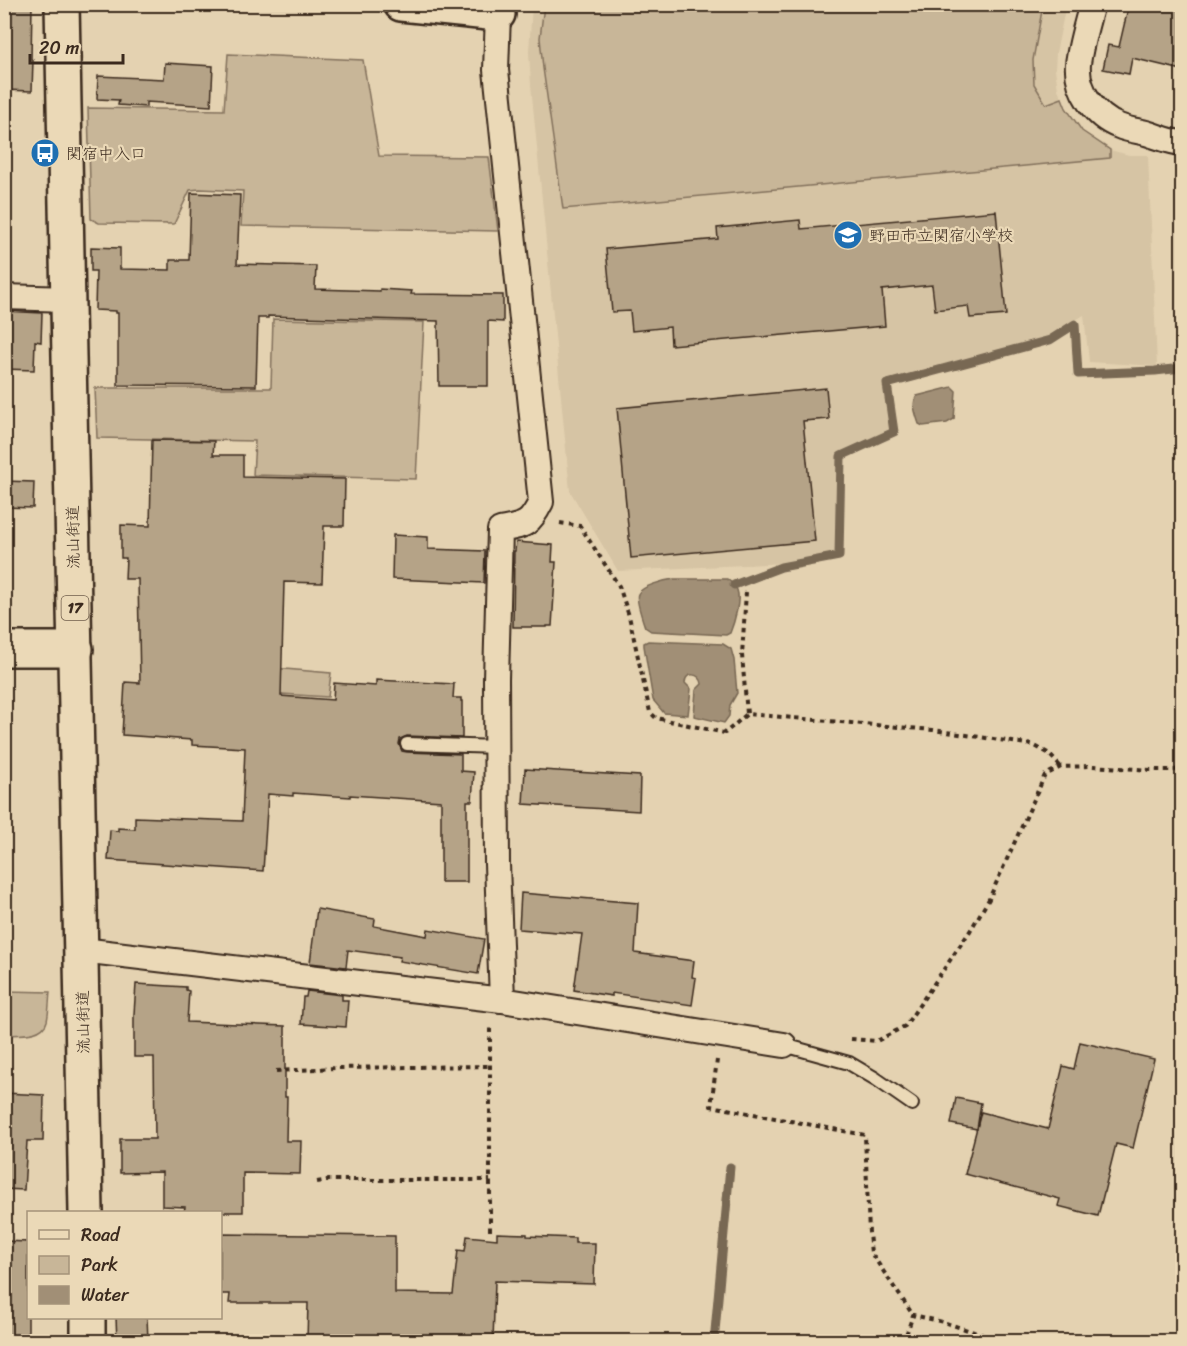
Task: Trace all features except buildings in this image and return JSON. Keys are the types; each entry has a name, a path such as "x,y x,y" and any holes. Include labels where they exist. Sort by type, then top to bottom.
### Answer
{"main road":[{"name":"流山街道","path":"62,4 86,1211"},
{"path":"400,4 499,9"},
{"path":"4,649 76,649"},
{"path":"88,1319 88,1341"}],"street":[{"path":"1092,4 1078,65 1083,94 1102,116 1118,126 1182,143"},
{"path":"496,1000 496,679 500,530 520,526 532,519 541,502 496,70 499,9"},
{"path":"4,297 68,299"},
{"path":"82,950 496,1000 784,1045"}],"lane":[{"path":"407,744 497,747"},
{"path":"784,1045 849,1063 912,1104"}],"path":[{"path":"532,519 580,526 620,586 629,616 650,712 656,718 725,733 747,714 933,730 1033,745 1048,753 1061,767"},
{"path":"746,592 742,655 747,714"},
{"path":"844,1039 877,1041 905,1026 970,931 989,899 1045,775 1061,767 1092,766 1176,770 1182,763"},
{"path":"490,1231 490,1066 496,1000"},
{"path":"721,1035 711,1106 865,1135 871,1252 913,1314 1005,1341"},
{"path":"276,1071 490,1066"},
{"path":"317,1182 329,1180 490,1180"},
{"path":"910,1341 906,1335 913,1314"}],"shaded area":[{"name":"野田市立関宿小学校","path":"532,5 1066,5 1055,69 1058,89 1066,108 1082,131 1110,150 1129,155 1148,155 1157,366 1089,362 1084,315 1048,337 884,380 891,431 838,454 835,554 786,563 618,571 570,491 531,85 529,52"}],"green space":[{"path":"544,5 1043,5 1033,60 1034,84 1046,104 1062,98 1082,131 1110,150 1110,158 563,209 540,38"},
{"path":"228,54 363,60 379,156 489,157 498,231 241,226 243,191 200,189 190,190 174,224 99,223 91,219 88,108 224,110"},
{"path":"273,319 424,322 416,479 253,475 255,441 97,438 95,388 271,388"},
{"path":"194,661 331,673 328,697 282,694 280,704"},
{"path":"5,991 50,992 48,1018 45,1026 29,1034 5,1035"}],"water":[{"path":"952,387 956,391 954,419 947,423 923,426 919,424 914,406 917,396"},
{"path":"674,579 727,579 733,584 737,590 738,600 730,633 726,635 651,631 645,627 638,605 638,594 649,586"},
{"path":"648,641 723,644 731,649 737,693 730,705 729,716 724,723 694,716 696,690 702,684 699,678 693,675 686,679 685,683 691,689 688,715 664,713 653,700 644,646 644,643"}],"waterway":[{"path":"734,585 781,567 839,556 841,456 894,432 887,384 1050,340 1075,324 1078,374 1182,368"},
{"path":"714,1342 730,1167"}],"place":[{"name":"関宿中入口","path":"45,153"},
{"name":"野田市立関宿小学校","path":"848,235"}]}
